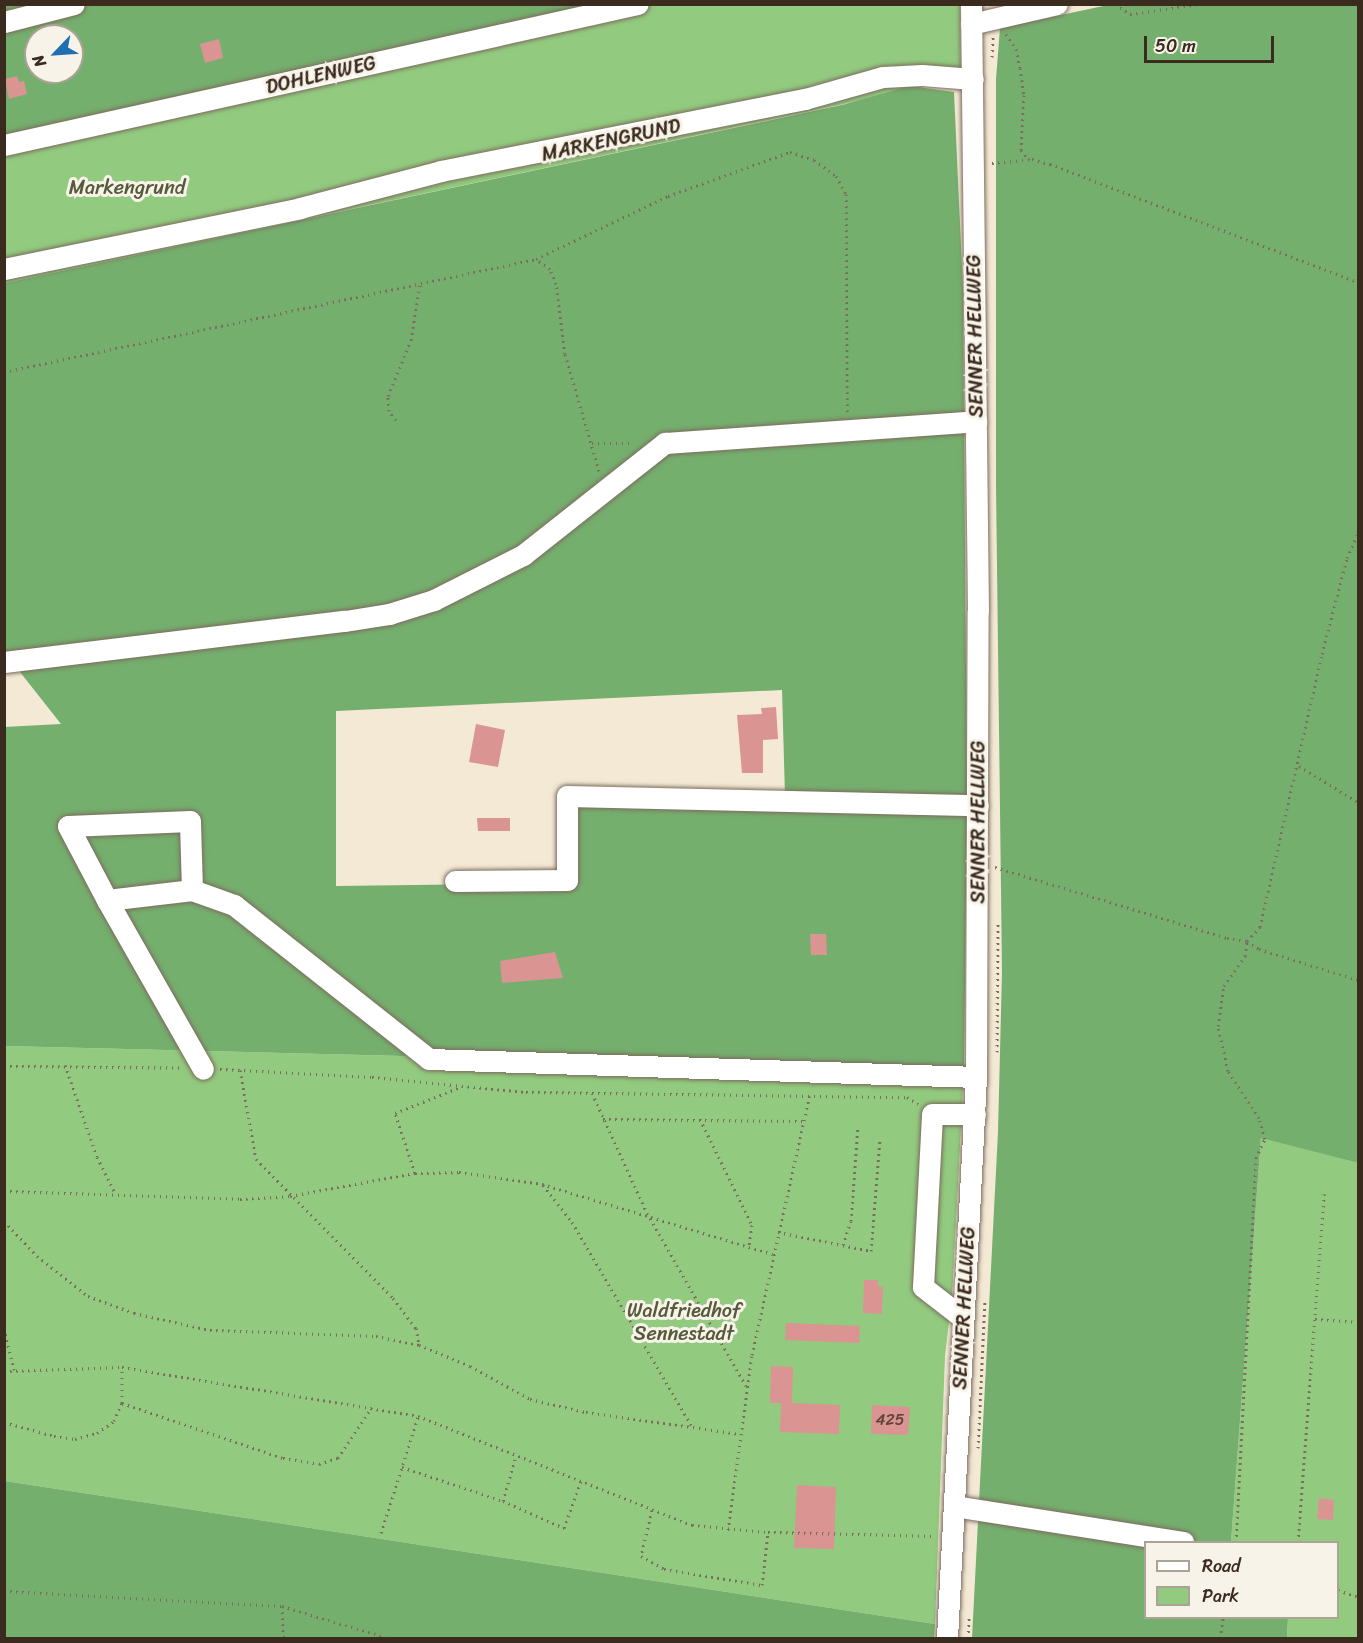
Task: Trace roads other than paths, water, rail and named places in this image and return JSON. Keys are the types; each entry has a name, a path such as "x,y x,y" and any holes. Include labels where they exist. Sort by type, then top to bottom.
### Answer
{"street":[{"path":"4,22 74,4"},
{"name":"DOHLENWEG","path":"4,145 638,4"},
{"path":"971,14 994,19 1057,4"},
{"name":"SENNER HELLWEG","path":"947,1638 976,1077 979,863 971,14"},
{"name":"MARKENGRUND","path":"4,270 300,208 441,171 805,99 883,77 922,75 973,79"},
{"path":"4,662 389,614 434,600 523,555 650,452 665,443 696,438 976,421"},
{"path":"454,881 567,880 567,796 978,805"},
{"path":"192,890 190,821 68,826 107,900 203,1069"},
{"path":"107,900 192,890 234,905 429,1059 976,1077"},
{"path":"963,1318 923,1287 932,1114 975,1114"},
{"path":"954,1506 1177,1541"}],"park label":[{"name":"Markengrund","path":"127,187"},
{"name":"Waldfriedhof Sennestadt","path":"684,1322"}]}
